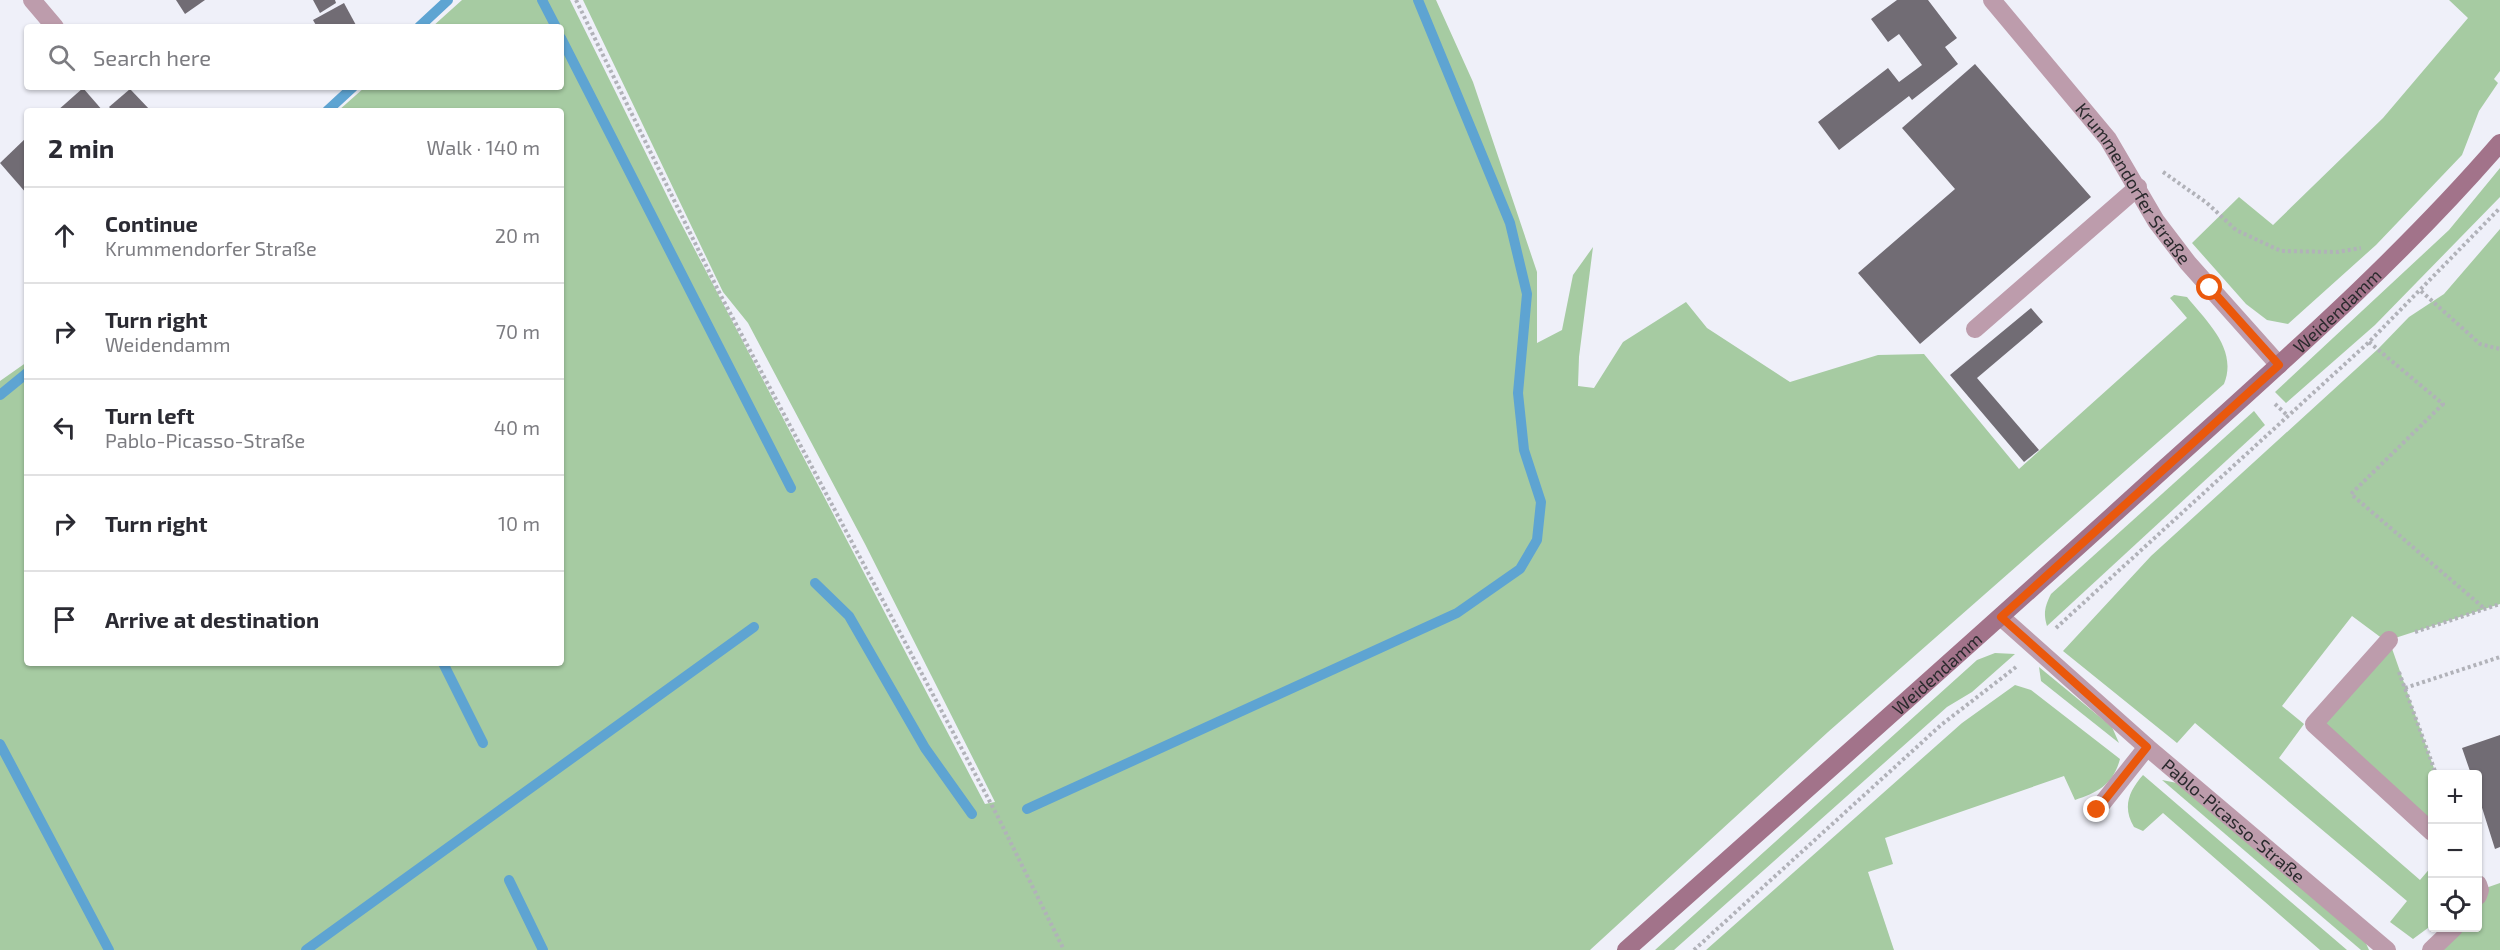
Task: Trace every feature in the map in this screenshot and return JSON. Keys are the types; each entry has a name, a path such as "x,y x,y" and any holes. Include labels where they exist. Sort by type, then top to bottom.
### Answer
{"street":[{"path":"32,0 53,24"},
{"name":"Krummendorfer Straße","path":"1992,0 2108,139 2156,221 2188,263 2279,365"},
{"name":"Weidendamm","path":"1626,950 2001,617 2391,262 2500,143"},
{"path":"1975,329 2138,188"},
{"name":"Pablo-Picasso-Straße","path":"2001,617 2147,747 2387,950"},
{"path":"2389,640 2314,724 2428,827"},
{"path":"2097,810 2147,747"},
{"path":"2431,950 2449,932"}],"path":[{"path":"576,0 720,294 998,818 1064,950"},
{"path":"2155,166 2207,204 2236,230 2281,251 2337,252 2367,247"},
{"path":"2062,623 2369,342 2500,208"},
{"path":"2421,291 2480,344 2500,349"},
{"path":"2369,342 2442,404 2351,494 2485,609"},
{"path":"2435,770 2389,640 2500,604"},
{"path":"2405,688 2500,657"},
{"path":"1694,950 1941,725 2014,669"}],"green space":[{"path":"462,0 570,0 673,208 985,804 995,802 865,544 748,323 723,292 583,0 1436,0 1473,82 1537,272 1537,343 1562,330 1573,275 1593,247 1579,357 1578,386 1594,388 1623,342 1686,302 1707,328 1790,382 1878,355 1924,354 2019,469 2187,318 2170,298 2174,295 2187,297 2211,326 2224,348 2227,371 2224,384 1828,732 1590,950 0,950 0,381 24,364 24,666 564,666 564,108 341,108 362,90 564,90 564,24 435,24"},
{"path":"2449,0 2500,0 2500,71 2494,79 2498,83 2479,111 2462,155 2376,245 2288,324 2267,320 2246,304 2192,243 2239,197 2273,225 2383,118 2468,18"},
{"path":"2500,168 2500,197 2375,325 2286,403 2275,392 2449,230"},
{"path":"2500,229 2500,604 2389,640 2435,770 2428,770 2428,828 2314,724 2387,642 2352,616 2282,706 2304,724 2279,758 2420,880 2428,871 2428,928 2413,939 2390,922 2407,901 2195,723 2177,743 2063,651 2151,556 2378,349 2409,317 2444,294"},
{"path":"2254,411 2265,425 2047,626 2045,610 2051,594"},
{"path":"1995,653 2015,654 1972,692 1947,707 1674,950 1655,950 1977,660"},
{"path":"2039,667 2112,727 2119,743 2041,681"},
{"path":"2015,685 2031,690 2120,759 2113,775 2104,786 2075,800 2064,776 1885,838 1893,864 1868,872 1894,950 1706,950 1962,723"},
{"path":"2143,775 2347,950 2320,950 2163,813 2143,831 2134,827 2128,813 2129,800 2134,787"},
{"path":"2162,780 2177,783 2364,939 2369,950 2361,950"},
{"path":"2500,883 2500,950 2431,950 2450,932 2482,932 2482,889"}],"building":[{"path":"176,0 205,0 185,14"},
{"path":"313,0 335,0 336,3 320,13"},
{"path":"1897,0 1928,0 1957,38 1945,47 1958,64 1912,100 1909,96 1839,150 1818,122 1888,68 1899,82 1922,65 1899,34 1888,42 1871,19"},
{"path":"344,3 355,24 315,24 313,20"},
{"path":"1975,64 2091,197 1920,344 1858,273 1955,189 1902,128"},
{"path":"81,90 85,90 100,108 60,108"},
{"path":"131,90 148,108 110,108"},
{"path":"24,140 24,191 0,163"},
{"path":"2031,308 2043,322 1977,378 2039,450 2024,462 1950,375"},
{"path":"2500,735 2500,847 2495,849 2482,808 2482,770 2470,770 2462,748"}],"waterway":[{"path":"422,24 448,0"},
{"path":"542,0 554,24"},
{"path":"1027,809 1457,613 1520,569 1537,540 1541,502 1524,450 1518,393 1527,294 1510,223 1418,0"},
{"path":"564,44 791,488"},
{"path":"330,108 350,90"},
{"path":"0,395 24,375"},
{"path":"815,583 849,616 925,748 972,814"},
{"path":"306,950 754,627"},
{"path":"444,666 483,743"},
{"path":"0,744 109,950"},
{"path":"509,880 543,950"}],"route":[{"path":"2097,810 2147,747 2035,650 2001,617 2279,365 2210,288"}]}
